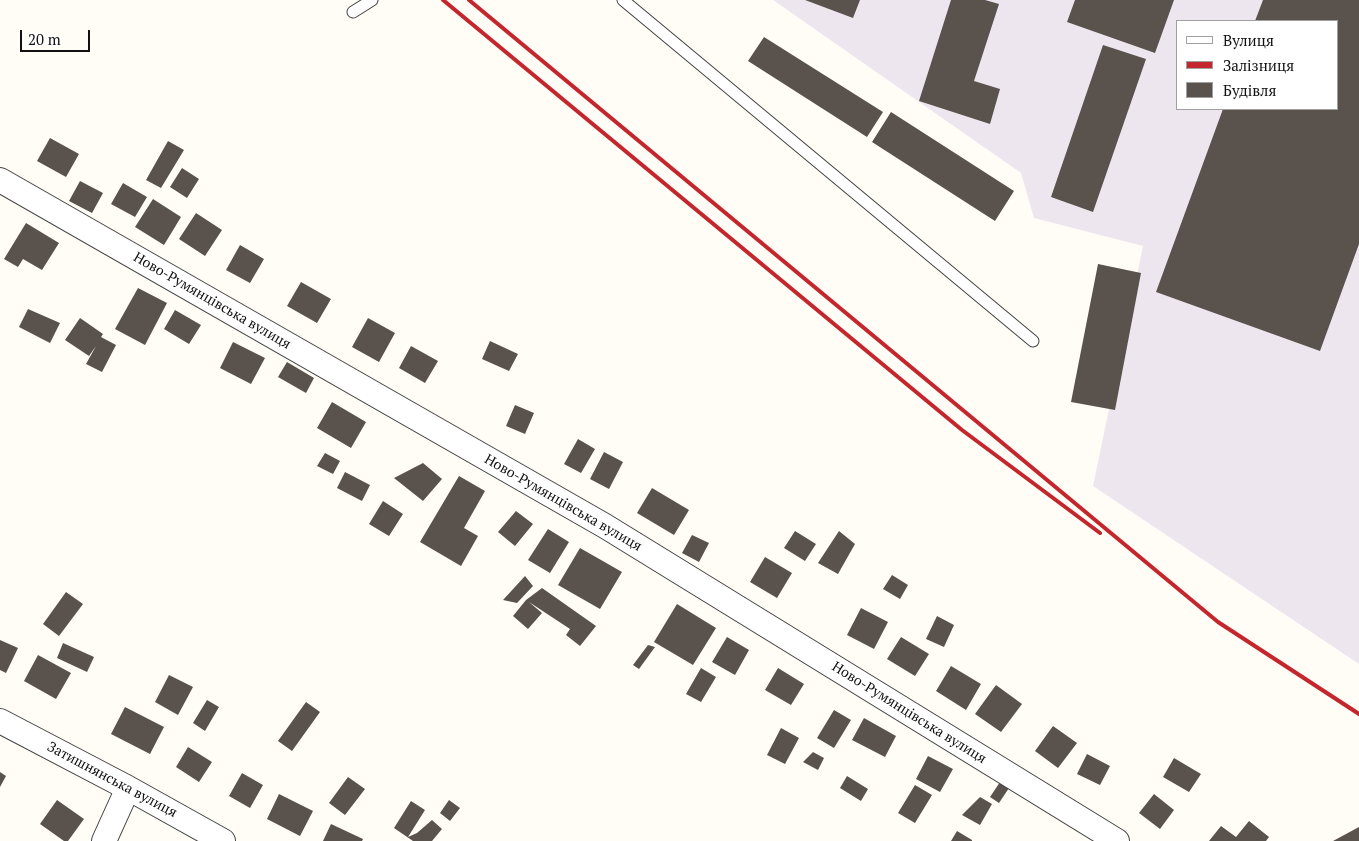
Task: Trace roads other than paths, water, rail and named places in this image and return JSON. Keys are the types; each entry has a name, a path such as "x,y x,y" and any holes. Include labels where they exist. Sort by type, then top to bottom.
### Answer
{"street":[{"name":"Ново-Румянцівська вулиця","path":"0,180 605,526 1117,841"},
{"name":"Затишнянська вулиця","path":"0,721 128,788 223,841"},
{"path":"104,841 128,788"}],"lane":[{"path":"353,12 372,0"},
{"path":"623,0 1033,341"}],"railway":[{"path":"443,0 962,430 1100,533"},
{"path":"469,0 1218,622 1359,714"}]}
